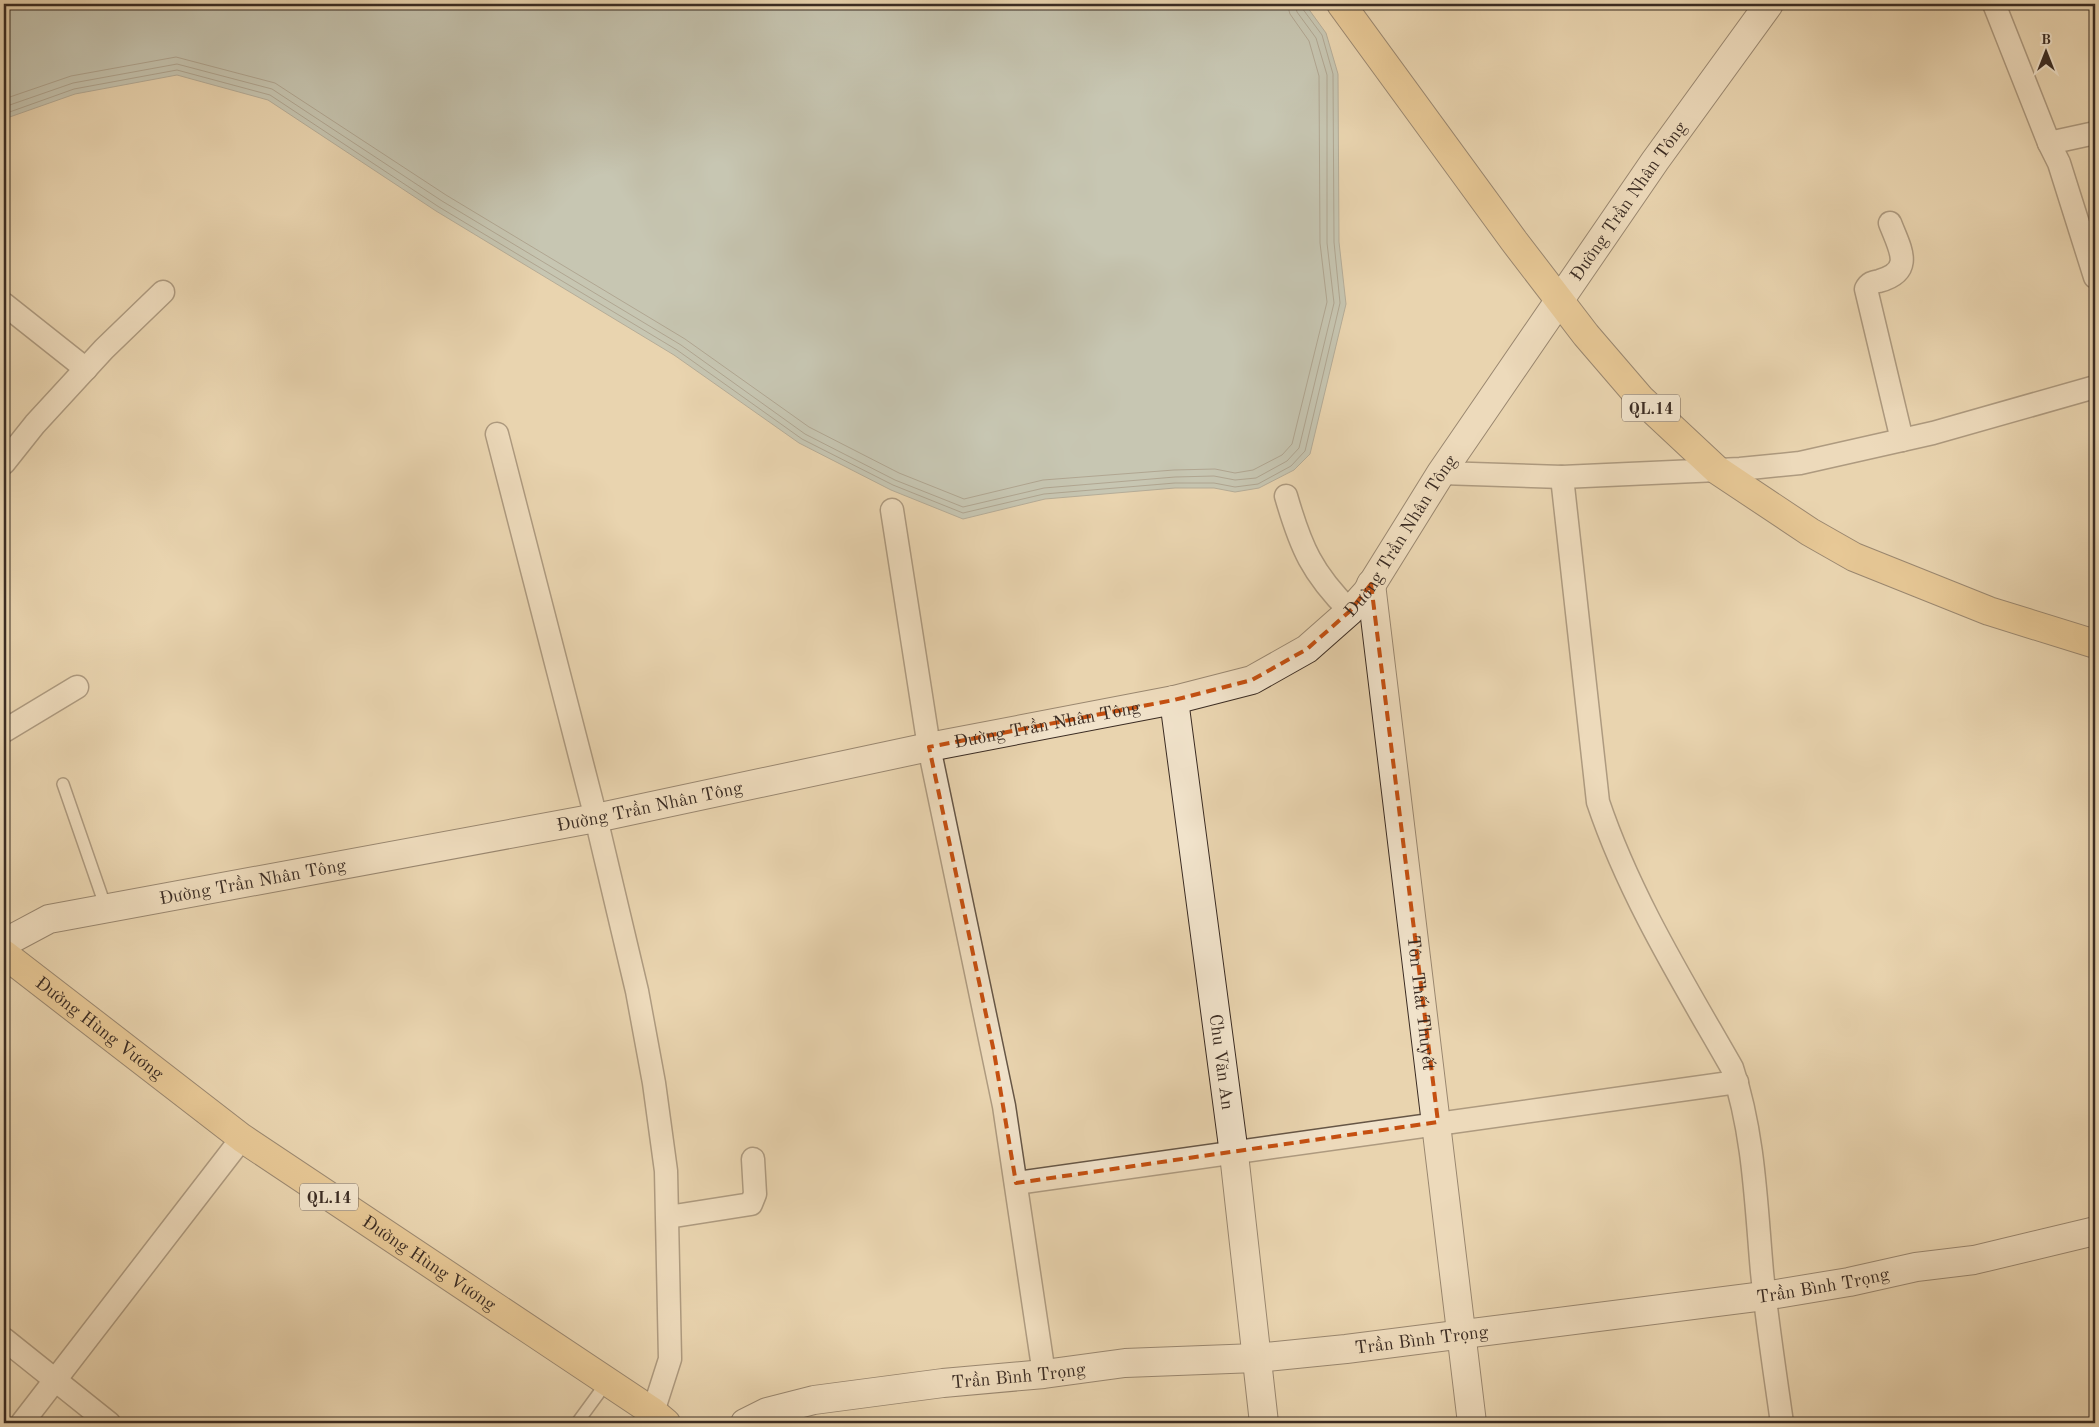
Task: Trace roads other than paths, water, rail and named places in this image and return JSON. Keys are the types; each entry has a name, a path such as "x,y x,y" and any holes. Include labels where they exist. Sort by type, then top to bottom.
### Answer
{"main road":[{"name":"QL.14","path":"1341,4 1559,301 1641,398 1717,470 1810,532 1854,557 1989,611 2095,644"},
{"name":"Đường Hùng Vương","path":"4,954 242,1138 660,1418"}],"street":[{"name":"Đường Trần Nhân Tông","path":"4,943 49,919 596,818 929,747 1174,700 1252,680 1307,649 1350,611 1372,584 1441,473 1655,161 1769,4"},
{"path":"1994,4 2048,143 2059,163 2095,277"},
{"path":"2048,143 2095,133"},
{"path":"1890,223 1902,254 1901,268 1896,275 1873,283 1866,289 1902,440"},
{"path":"4,463 35,424 86,369 163,292"},
{"path":"4,304 86,369"},
{"path":"1441,473 1562,477 1717,470 1800,463 1902,440 2095,387"},
{"path":"497,434 596,818 637,991 648,1046 666,1171 668,1218 670,1359 660,1418"},
{"path":"1562,477 1598,802 1609,833 1641,906 1688,994 1732,1068 1737,1082 1748,1134 1764,1296 1782,1423"},
{"path":"1286,496 1311,564 1330,591 1350,611"},
{"path":"892,510 929,747 994,1052 1016,1183 1044,1374"},
{"name":"Tôn Thất Thuyết","path":"1372,584 1438,1122 1472,1423"},
{"path":"4,731 77,687"},
{"name":"Chu Văn An","path":"1174,700 1234,1154 1264,1423"},
{"path":"1016,1183 1234,1154 1438,1122 1737,1082"},
{"path":"22,1423 242,1138"},
{"path":"668,1218 751,1204 755,1194 753,1160"},
{"name":"Trần Bình Trọng","path":"745,1423 767,1412 814,1400 943,1383 1044,1374 1125,1362 1256,1358 1346,1350 1764,1296 1849,1282 1916,1267 1974,1260 2095,1231"},
{"path":"4,1339 109,1423"}],"lane":[{"path":"63,784 106,908"},
{"path":"578,1423 607,1382"}],"water":[{"path":"4,4 1305,4 1326,33 1338,74 1339,242 1346,304 1310,454 1294,470 1259,488 1235,492 1214,488 1175,488 1045,499 963,519 891,490 799,443 674,355 436,211 268,100 177,75 75,94 4,119"}]}
